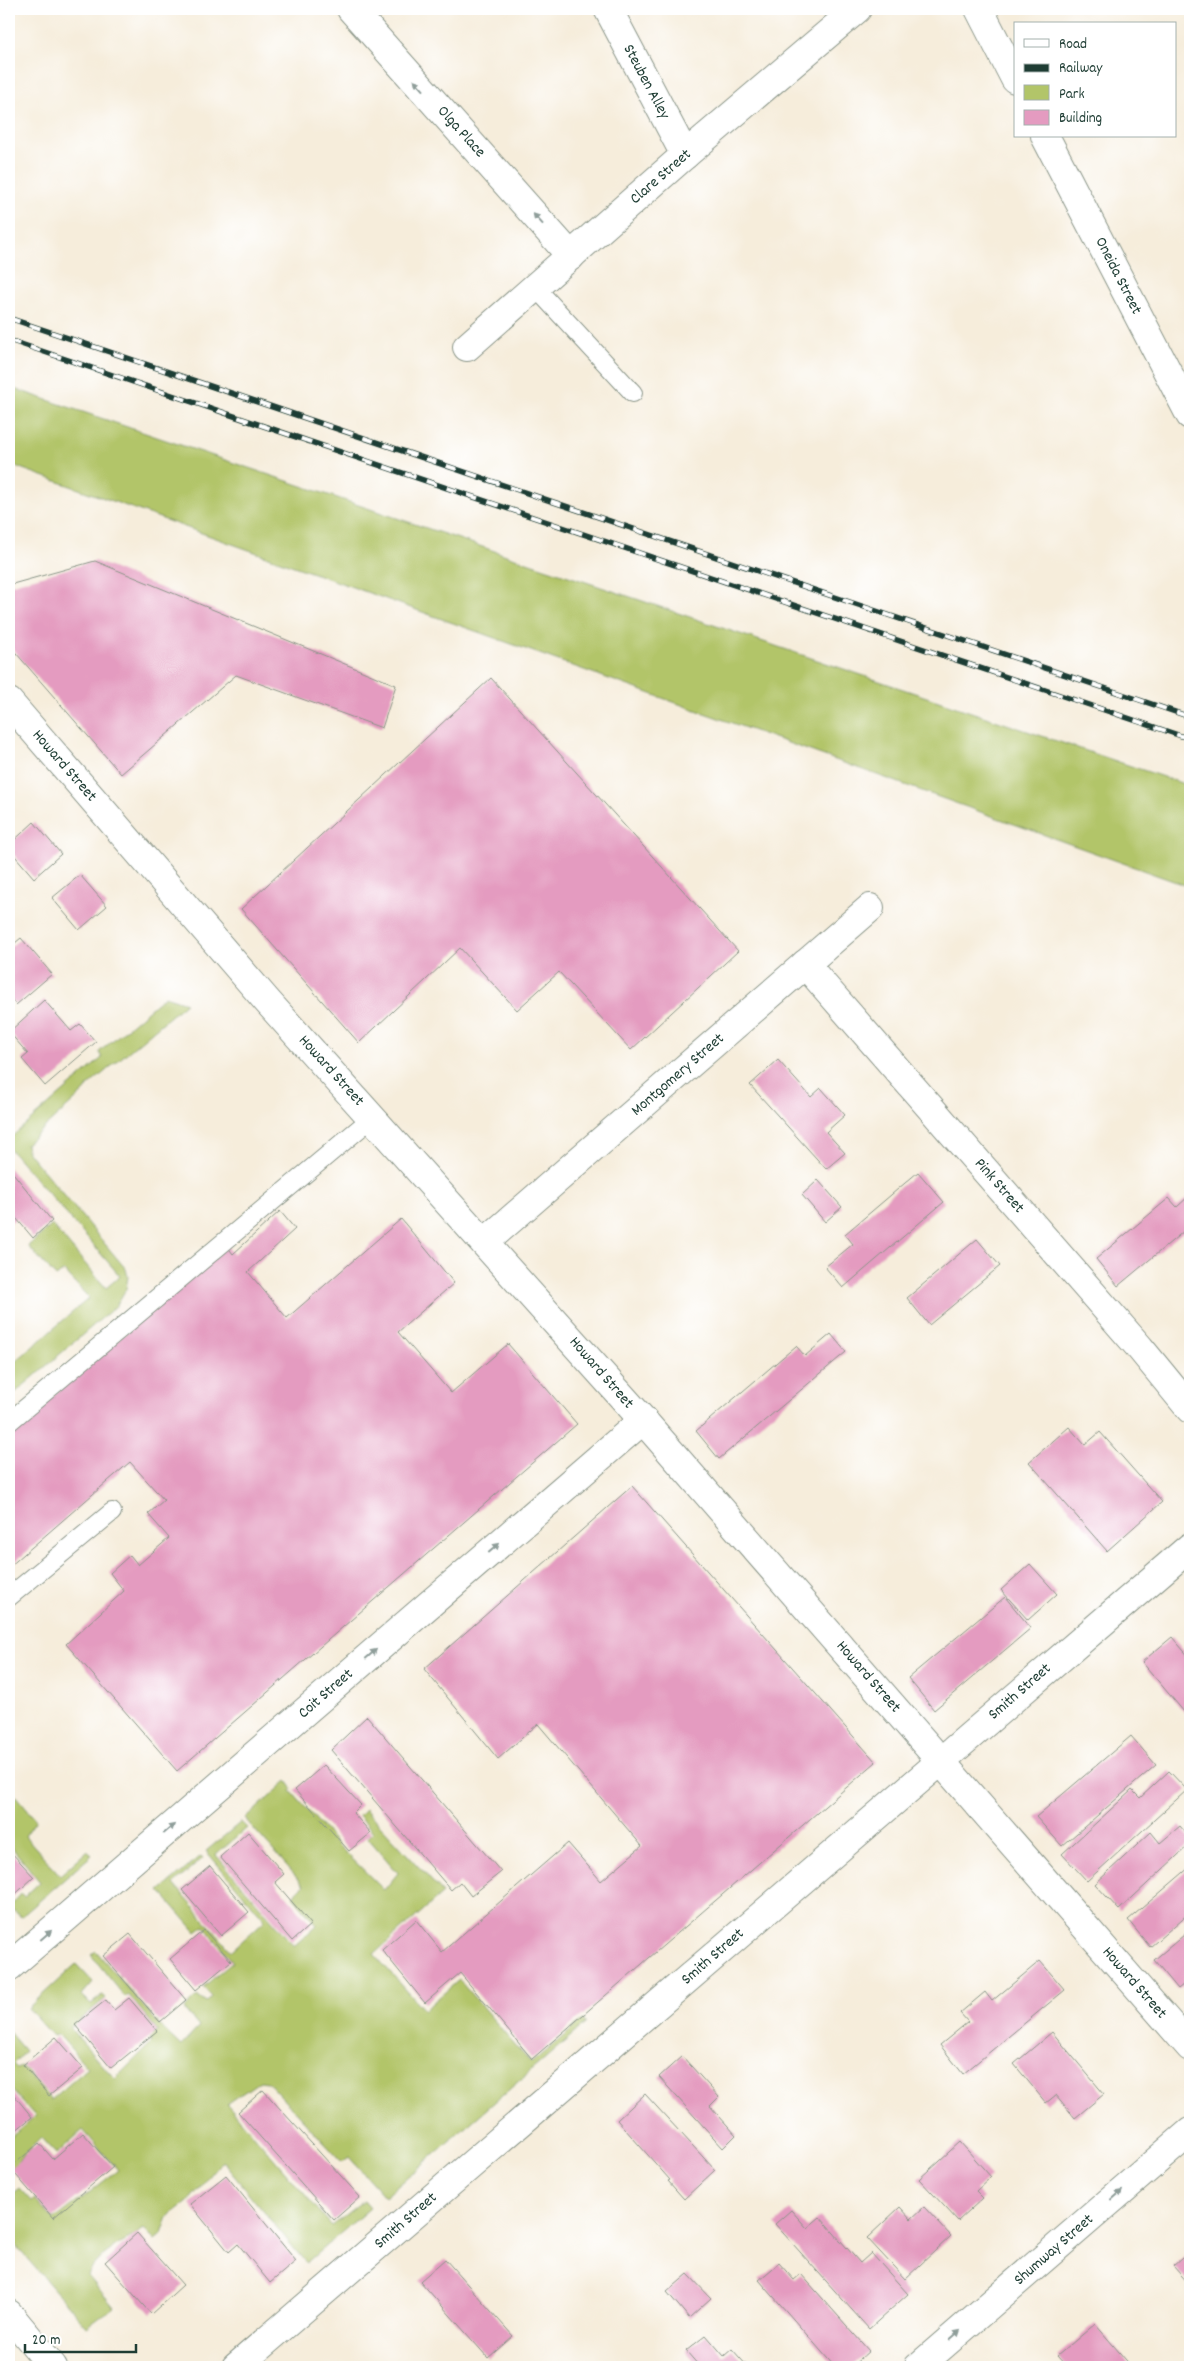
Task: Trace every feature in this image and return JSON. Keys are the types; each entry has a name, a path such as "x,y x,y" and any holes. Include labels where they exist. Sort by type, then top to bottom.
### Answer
{"street":[{"name":"Olga Place","path":"351,9 571,256"},
{"name":"Steuben Alley","path":"608,9 685,155"},
{"name":"Clare Street","path":"467,347 685,155 857,9"},
{"path":"979,9 1014,77"},
{"name":"Oneida Street","path":"1046,138 1190,416"},
{"name":"Howard Street","path":"9,702 267,1001 485,1242 1190,2047"},
{"name":"Montgomery Street","path":"485,1242 870,908"},
{"name":"Pink Street","path":"805,964 1140,1348 1190,1409"},
{"name":"Coit Street","path":"9,1967 642,1420"},
{"name":"Smith Street","path":"236,2367 1190,1547"},
{"name":"Shumway Street","path":"918,2367 1190,2132"},
{"path":"9,2314 53,2367"}],"lane":[{"path":"535,287 633,393"},
{"path":"9,1422 373,1118"},
{"path":"9,1597 112,1512"}],"green space":[{"path":"9,387 1190,786 1190,887 9,464"},
{"path":"165,996 186,1003 88,1086 85,1091 26,1144 27,1151 126,1269 128,1277 126,1289 116,1306 9,1398 9,1367 89,1298 64,1271 56,1277 28,1246 52,1225 106,1288 120,1276 9,1148 9,1139 102,1058 99,1052"},
{"path":"287,1781 293,1789 291,1791 337,1844 384,1890 398,1873 368,1838 373,1832 359,1815 365,1809 443,1893 374,1954 424,2010 459,1980 531,2063 583,2020 586,2023 385,2197 349,2157 342,2162 268,2082 260,2081 227,2104 332,2226 364,2201 370,2208 306,2263 222,2161 188,2202 168,2217 162,2234 155,2240 144,2229 96,2262 88,2276 114,2307 87,2327 9,2238 9,2197 20,2188 32,2201 35,2199 54,2220 118,2170 83,2130 56,2154 41,2138 9,2170 9,2139 35,2116 9,2087 9,2032 25,2051 13,2064 17,2068 22,2066 51,2100 88,2068 58,2034 53,2036 28,2008 76,1964 93,1982 82,1995 91,2004 103,1995 106,1998 70,2028 115,2079 152,2042 150,2039 158,2031 128,1994 125,1997 91,1955 96,1951 165,2031 181,2046 199,2027 184,2009 197,1996 206,2003 212,1997 203,1987 233,1962 204,1926 196,1932 160,1891 201,1856 203,1858 174,1884 231,1951 265,1920 206,1851 241,1822 247,1828 216,1855 294,1946 317,1925 293,1896 304,1885 245,1819"},
{"path":"9,1788 36,1820 25,1836 60,1875 87,1851 92,1855 21,1917 10,1907 21,1894 24,1897 40,1882 9,1844"}],"building":[{"path":"95,561 396,685 382,728 236,675 121,774 9,645 9,585"},
{"path":"491,678 738,951 631,1050 559,972 517,1010 460,948 359,1043 241,909"},
{"path":"34,822 61,854 34,878 9,849 9,845"},
{"path":"80,875 107,906 79,930 52,898"},
{"path":"21,938 52,974 16,1005 9,996 9,948"},
{"path":"44,1000 71,1031 80,1024 96,1042 45,1086 22,1059 28,1054 9,1032"},
{"path":"778,1060 811,1097 821,1088 845,1115 826,1132 845,1153 826,1169 750,1085"},
{"path":"9,1168 52,1221 33,1238 16,1218 9,1224"},
{"path":"918,1172 944,1202 843,1288 825,1267 853,1244 845,1234"},
{"path":"818,1180 842,1207 825,1222 802,1195"},
{"path":"1190,1195 1190,1226 1118,1286 1096,1259 1169,1198 1177,1207"},
{"path":"280,1211 295,1229 248,1272 287,1318 401,1219 454,1283 398,1332 451,1393 508,1344 577,1424 177,1771 66,1644 124,1591 110,1573 130,1555 138,1565 169,1538 148,1514 164,1500 130,1462 9,1567 9,1433 227,1246 233,1254"},
{"path":"977,1239 1000,1266 929,1325 907,1298"},
{"path":"831,1334 846,1352 719,1459 696,1431 796,1346 805,1356"},
{"path":"1069,1427 1085,1445 1100,1432 1162,1502 1107,1551 1029,1462"},
{"path":"632,1486 876,1762 532,2059 460,1973 425,2003 382,1950 416,1920 442,1952 568,1843 601,1881 642,1846 538,1724 498,1759 424,1669"},
{"path":"1030,1564 1057,1594 1028,1620 1001,1590"},
{"path":"1005,1597 1031,1628 934,1710 908,1678"},
{"path":"1172,1637 1190,1658 1190,1719 1142,1662"},
{"path":"367,1716 501,1872 471,1896 460,1882 451,1890 331,1750"},
{"path":"1131,1736 1156,1765 1062,1846 1036,1817"},
{"path":"324,1765 361,1805 353,1813 371,1833 349,1851 295,1790"},
{"path":"1169,1771 1187,1790 1087,1881 1062,1854 1132,1790 1140,1798"},
{"path":"1180,1826 1190,1838 1190,1844 1119,1910 1095,1884 1151,1832 1160,1843"},
{"path":"248,1832 284,1874 275,1882 311,1924 292,1941 220,1857"},
{"path":"9,1850 34,1877 9,1900"},
{"path":"210,1866 249,1912 221,1936 182,1890"},
{"path":"1190,1867 1190,1912 1150,1947 1128,1920"},
{"path":"204,1930 231,1961 196,1990 170,1959"},
{"path":"1190,1930 1190,1979 1178,1989 1154,1960"},
{"path":"130,1934 186,2000 160,2022 103,1956"},
{"path":"1040,1961 1065,1990 963,2074 940,2045 968,2022 960,2013 985,1992 992,2001"},
{"path":"129,1998 157,2031 111,2068 75,2025 106,2000 114,2010"},
{"path":"1052,2032 1104,2094 1075,2118 1056,2095 1046,2103 1014,2064"},
{"path":"56,2037 83,2068 49,2096 23,2065"},
{"path":"682,2056 719,2097 710,2106 736,2135 723,2148 659,2077"},
{"path":"9,2089 32,2117 9,2136"},
{"path":"263,2090 360,2197 334,2220 238,2112"},
{"path":"645,2094 715,2170 684,2199 668,2181 670,2180 617,2120"},
{"path":"83,2133 113,2167 53,2218 10,2168 39,2143 53,2159"},
{"path":"960,2142 991,2177 976,2191 983,2198 958,2221 919,2179"},
{"path":"226,2175 296,2261 270,2283 238,2244 229,2252 190,2204"},
{"path":"900,2207 911,2219 924,2207 951,2236 905,2279 867,2238"},
{"path":"791,2210 807,2228 820,2217 860,2263 871,2253 908,2294 869,2329 775,2224"},
{"path":"137,2233 183,2285 151,2314 105,2262"},
{"path":"1190,2251 1190,2285 1173,2266"},
{"path":"445,2259 513,2336 488,2358 420,2281"},
{"path":"779,2263 794,2280 801,2274 869,2351 851,2367 835,2367 759,2280"},
{"path":"688,2274 711,2298 689,2318 667,2292"},
{"path":"1095,2324 1132,2367 1067,2367 1057,2356"},
{"path":"706,2335 724,2356 732,2349 748,2367 700,2367 686,2351"}],"railway":[{"path":"9,318 1190,717"},
{"path":"9,340 1190,739"}]}
